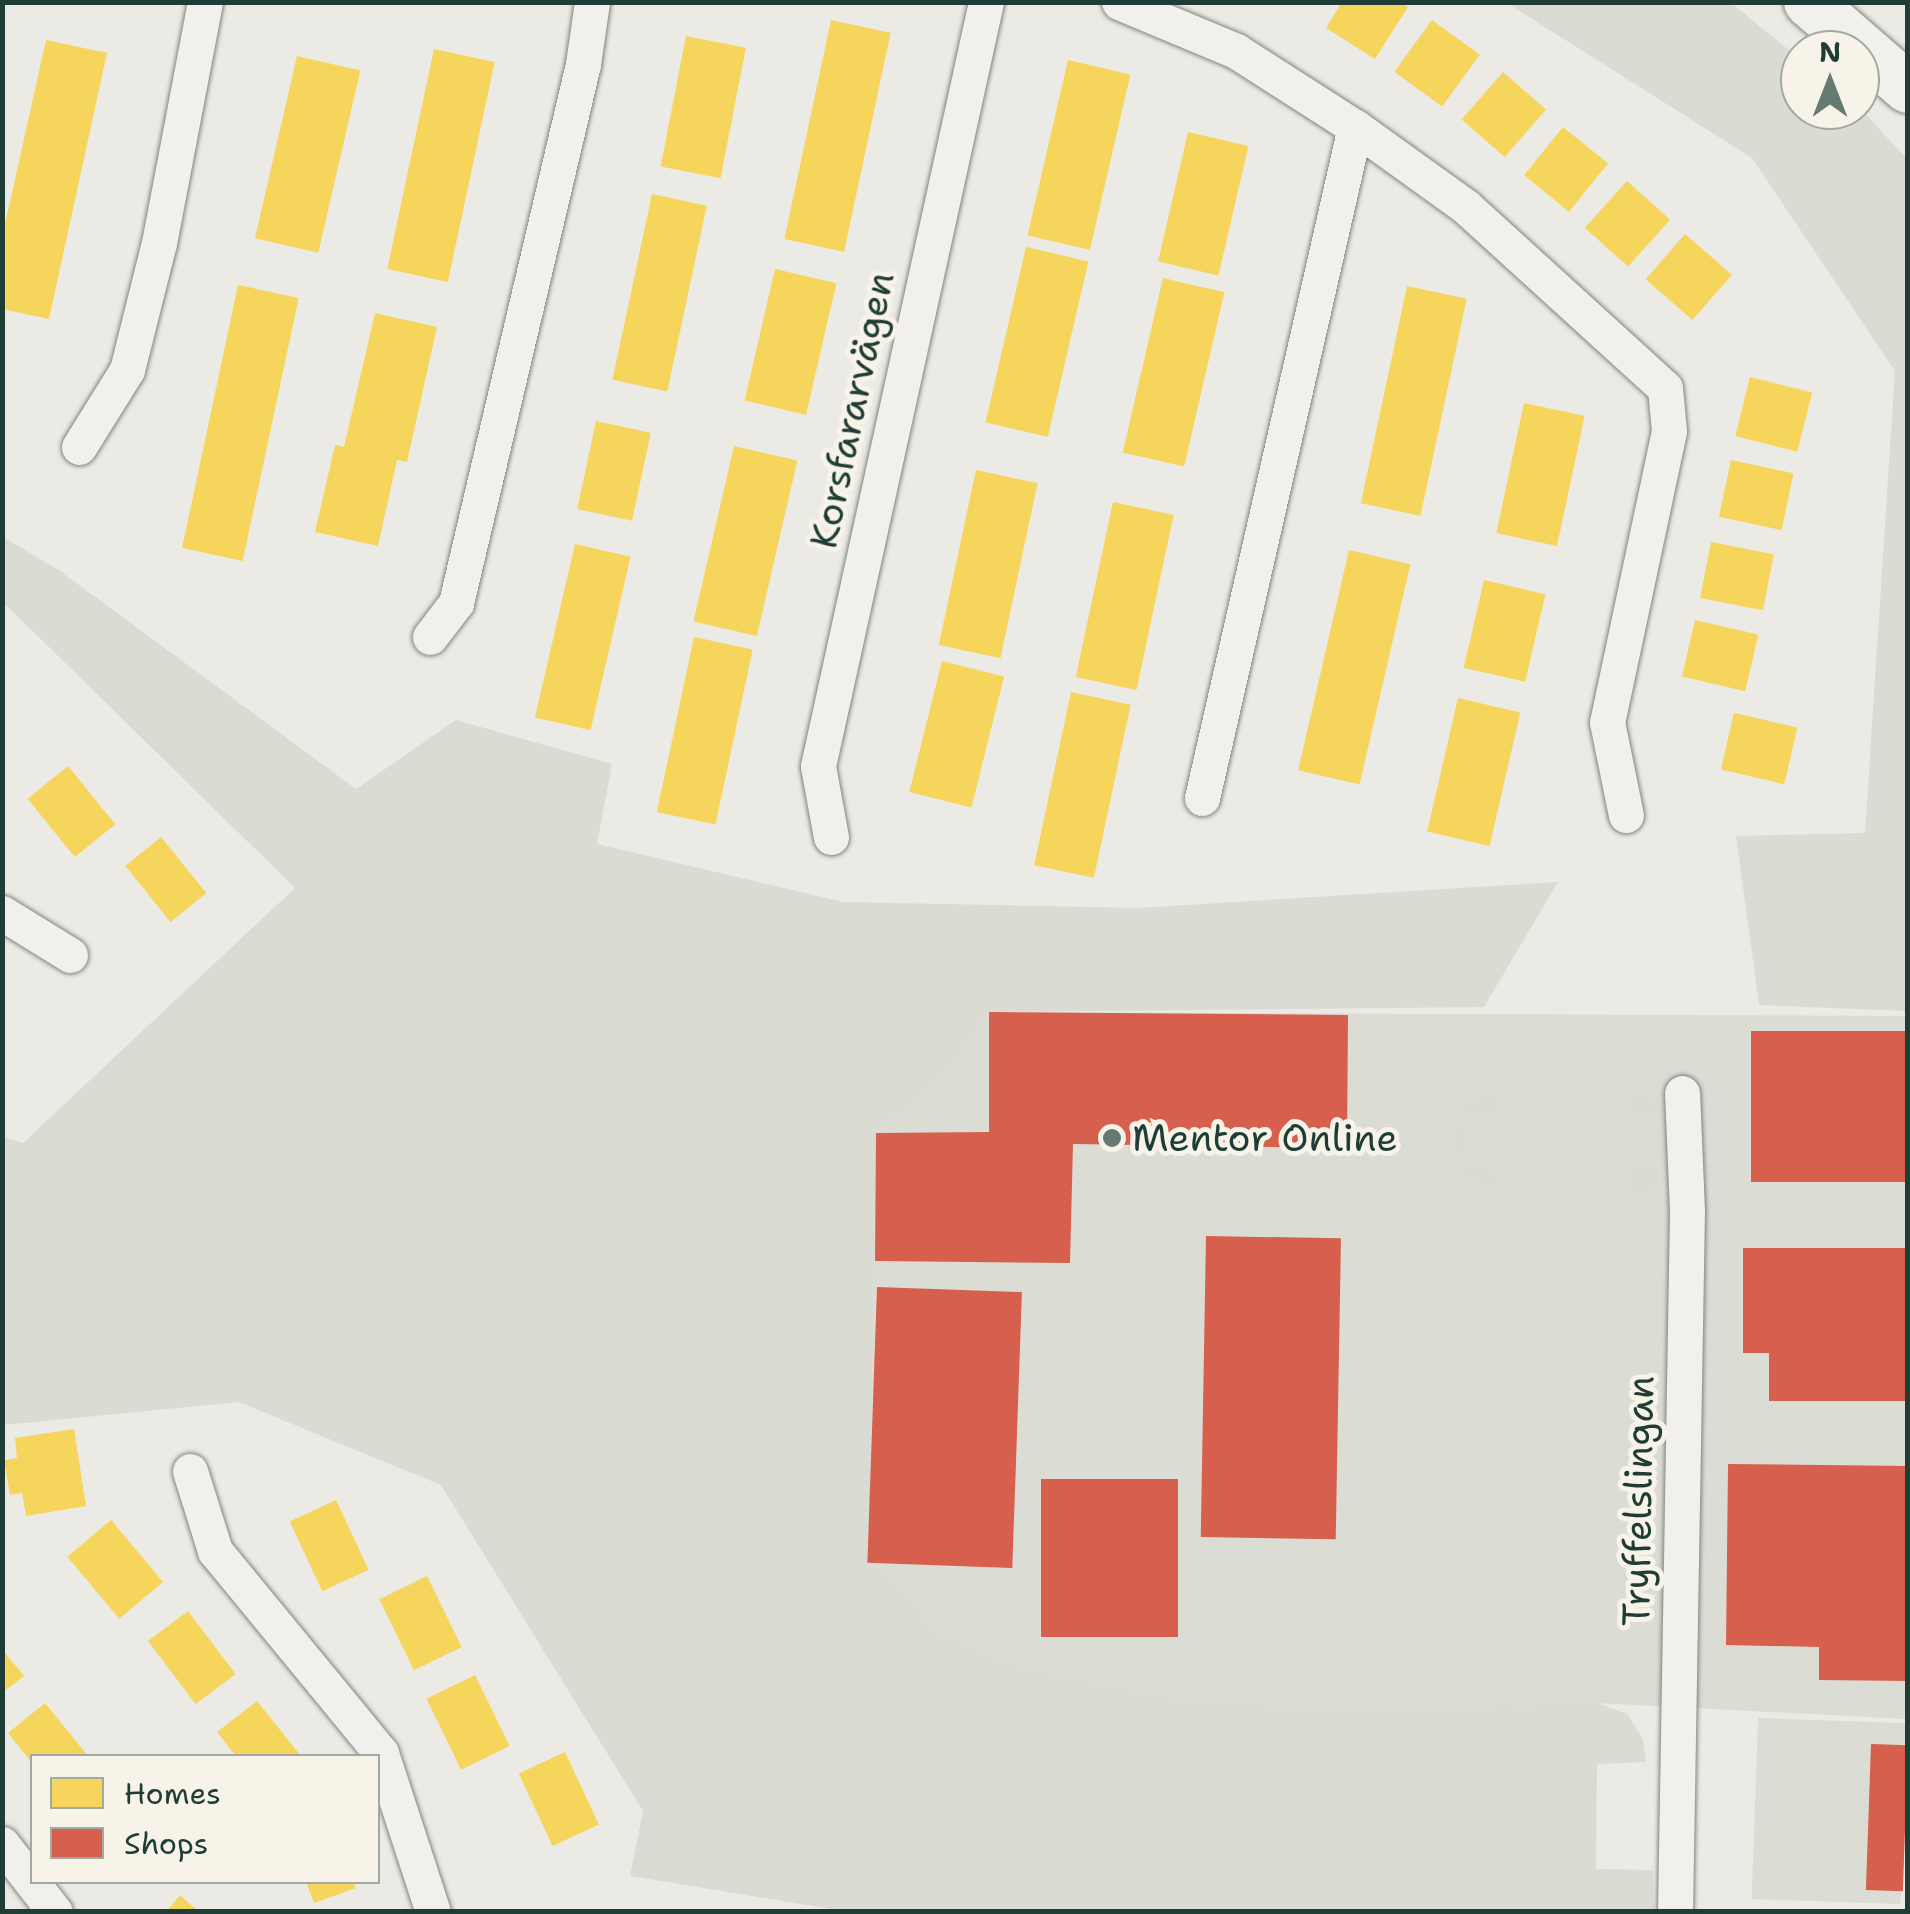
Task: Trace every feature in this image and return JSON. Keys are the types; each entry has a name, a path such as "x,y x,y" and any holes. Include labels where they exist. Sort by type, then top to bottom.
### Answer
{"street":[{"path":"79,448 128,370 205,2"},
{"path":"430,637 456,603 584,64 592,2"},
{"name":"Korsfararvägen","path":"831,837 818,766 986,2"},
{"path":"1119,2 1236,51 1355,127 1465,206 1666,388 1669,431 1608,722 1626,815"},
{"path":"1809,2 1908,88"},
{"path":"1202,798 1355,127"},
{"path":"2,913 70,955"},
{"name":"Tryffelslingan","path":"1675,1912 1687,1210 1682,1093"},
{"path":"190,1471 215,1551 381,1753 433,1912"},
{"path":"2,1844 30,1880"},
{"path":"33,1884 55,1912"}],"shaded area":[{"path":"1507,3 1731,3 1780,43 1780,130 1880,130 1907,159 1907,1011 1759,1005 1736,836 1865,833 1895,371 1752,158"},
{"path":"3,537 60,571 356,789 456,720 612,764 597,844 843,902 1138,908 1558,882 1484,1007 989,1012 944,1074 876,1133 870,1562 941,1634 1021,1668 1171,1697 1326,1709 1597,1703 1627,1714 1643,1739 1646,1762 1597,1764 1596,1869 1653,1870 1654,1911 850,1912 630,1876 643,1811 441,1485 239,1402 3,1425 2,1136 23,1143 295,888 3,602"},
{"path":"989,1012 1907,1016 1907,1719 1597,1703 1326,1709 1171,1697 1021,1668 941,1634 870,1563 876,1133 944,1074"},
{"path":"1495,1089 1495,1111 1466,1111 1467,1169 1494,1169 1494,1191 1467,1176 1455,1141 1463,1108"},
{"path":"1637,1091 1662,1110 1669,1164 1653,1190 1627,1194 1628,1170 1659,1170 1659,1114 1629,1112 1629,1093"},
{"path":"1758,1718 1907,1723 1901,1904 1752,1899"}],"building: Homes":[{"path":"1342,2 1401,2 1408,7 1375,59 1326,28"},
{"path":"831,20 891,33 844,252 784,239"},
{"path":"1432,20 1480,55 1442,106 1394,72"},
{"path":"686,36 746,48 721,178 661,167"},
{"path":"46,40 107,53 49,319 2,309 2,238"},
{"path":"434,49 495,62 448,282 387,269"},
{"path":"297,56 360,71 318,253 255,238"},
{"path":"1068,60 1130,74 1090,250 1028,235"},
{"path":"1503,72 1546,109 1505,157 1462,120"},
{"path":"1563,127 1608,164 1569,212 1524,175"},
{"path":"1188,132 1248,146 1218,276 1158,262"},
{"path":"1627,181 1670,220 1628,267 1585,228"},
{"path":"652,194 707,206 667,391 612,380"},
{"path":"1685,234 1732,275 1692,320 1646,279"},
{"path":"1026,247 1088,261 1048,437 986,422"},
{"path":"775,269 836,283 806,415 745,401"},
{"path":"1163,278 1224,292 1184,467 1123,452"},
{"path":"238,285 299,298 243,561 182,548"},
{"path":"1407,286 1467,299 1421,516 1361,503"},
{"path":"375,313 437,327 407,462 397,460 378,546 315,532 335,445 344,447"},
{"path":"1750,377 1812,392 1797,452 1735,436"},
{"path":"1524,403 1585,416 1557,546 1496,533"},
{"path":"596,421 651,433 632,521 577,509"},
{"path":"734,446 797,461 757,636 694,621"},
{"path":"1731,460 1794,473 1782,530 1719,517"},
{"path":"976,470 1038,483 1000,658 939,645"},
{"path":"1113,502 1174,515 1136,690 1076,677"},
{"path":"1711,542 1774,554 1763,610 1700,598"},
{"path":"575,544 631,557 590,730 535,717"},
{"path":"1349,550 1410,564 1360,784 1298,770"},
{"path":"1484,580 1545,594 1525,682 1464,668"},
{"path":"1695,620 1758,635 1745,691 1682,677"},
{"path":"694,637 753,649 715,825 657,812"},
{"path":"942,661 1004,676 971,807 909,792"},
{"path":"1071,692 1131,705 1094,878 1034,865"},
{"path":"1458,698 1520,712 1490,846 1427,831"},
{"path":"1734,713 1797,728 1784,784 1721,770"},
{"path":"68,766 115,824 75,857 28,799"},
{"path":"161,837 206,893 171,922 125,866"},
{"path":"74,1429 86,1506 26,1516 22,1493 10,1495 4,1460 17,1458 15,1438"},
{"path":"336,1500 369,1570 322,1591 290,1522"},
{"path":"111,1520 163,1582 119,1619 67,1557"},
{"path":"427,1576 462,1647 414,1670 379,1599"},
{"path":"188,1611 236,1674 196,1704 148,1641"},
{"path":"2,1649 24,1676 2,1693"},
{"path":"475,1675 510,1746 461,1770 426,1699"},
{"path":"257,1701 299,1754 234,1754 217,1732"},
{"path":"45,1703 86,1754 30,1754 30,1760 8,1733"},
{"path":"565,1752 599,1825 553,1846 519,1774"},
{"path":"307,1884 354,1884 356,1888 314,1903"},
{"path":"180,1895 199,1912 166,1912"}],"building: Shops":[{"name":"Mentor Online","path":"989,1012 1348,1015 1347,1148 1073,1144 1070,1263 875,1261 876,1133 989,1132"},
{"path":"1751,1031 1908,1031 1908,1182 1751,1182"},
{"path":"1206,1236 1341,1238 1336,1539 1201,1537"},
{"path":"1743,1248 1908,1248 1908,1401 1769,1401 1769,1353 1743,1353"},
{"path":"877,1287 1022,1292 1012,1568 867,1563"},
{"path":"1728,1464 1908,1466 1908,1681 1819,1680 1819,1647 1726,1645"},
{"path":"1041,1479 1178,1479 1178,1637 1041,1637"},
{"path":"1871,1744 1908,1745 1903,1891 1866,1890"}],"place":[{"name":"Mentor Online","path":"1112,1138"}]}
